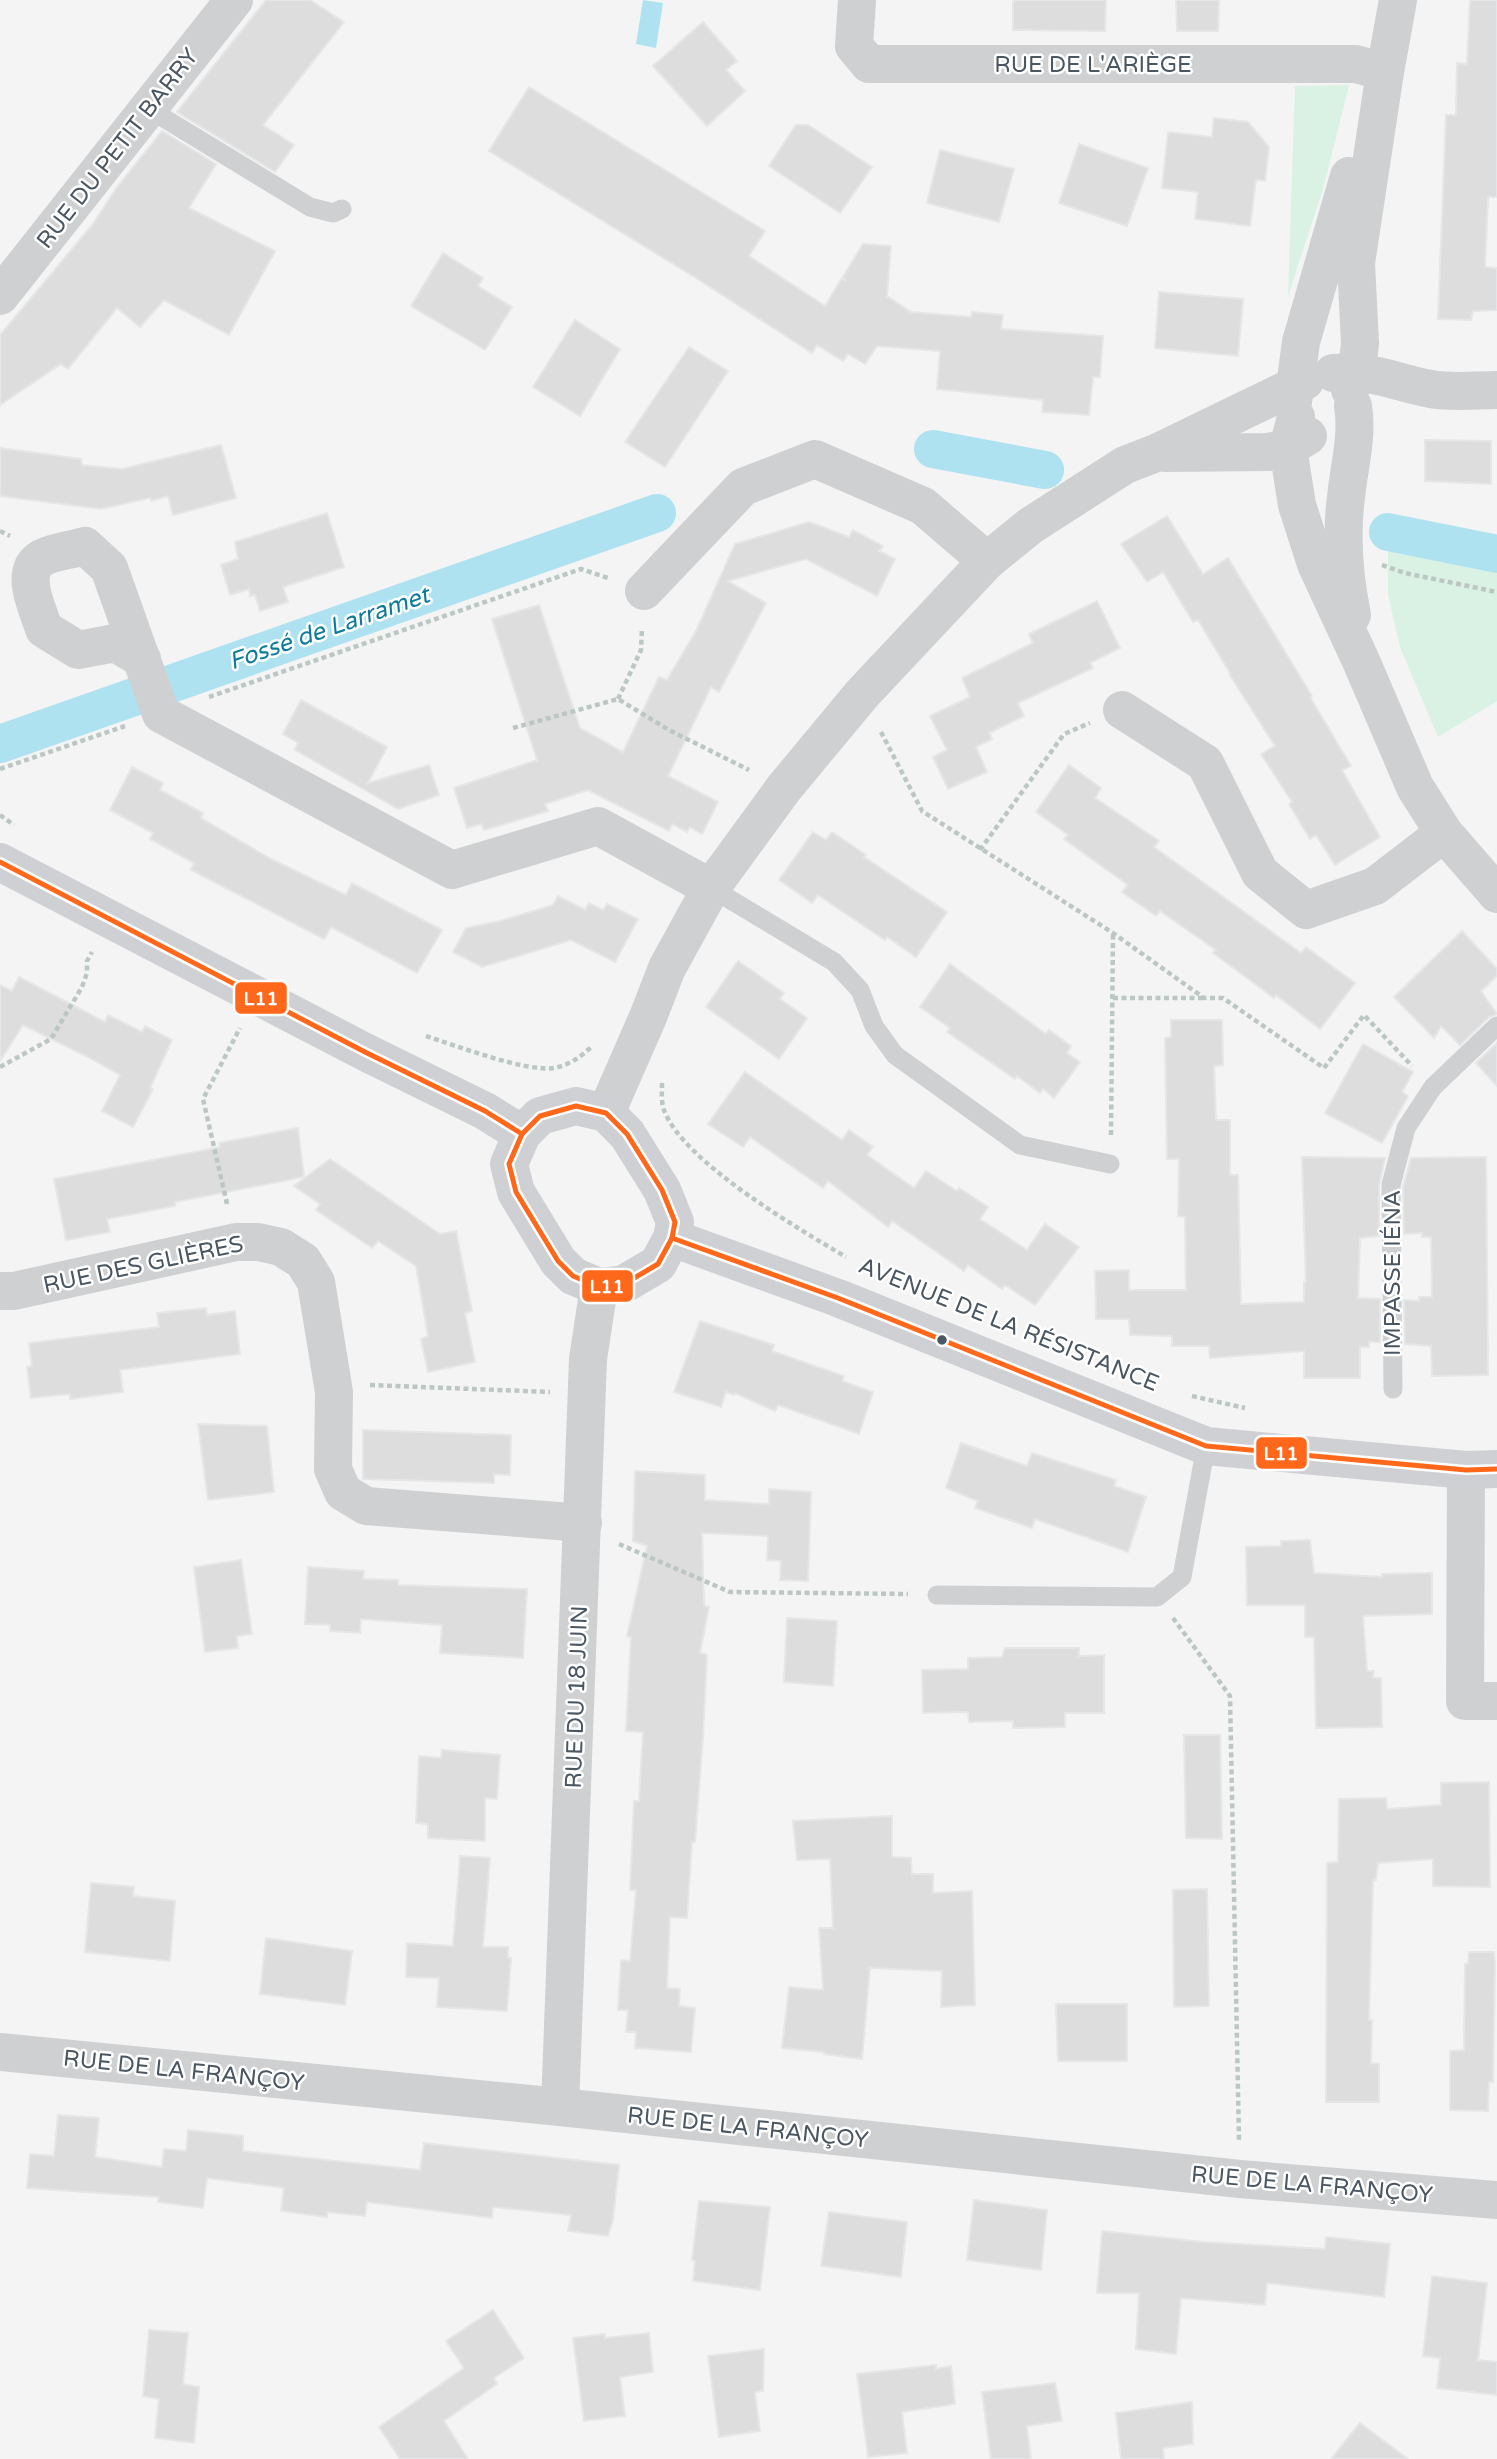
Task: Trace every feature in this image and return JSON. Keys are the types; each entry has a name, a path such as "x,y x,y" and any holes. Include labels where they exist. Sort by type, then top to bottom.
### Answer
{"street":[{"name":"RUE DU PETIT BARRY","path":"0,296 234,0"},
{"name":"RUE DE L'ARIÈGE","path":"857,0 854,46 869,64 1356,64 1385,72"},
{"path":"1398,0 1356,262 1360,343 1324,403 1297,505 1316,564 1415,787 1444,833 1497,894"},
{"path":"1361,661 1349,599 1324,403 1304,330 1349,176 1385,72"},
{"path":"606,1113 667,968 711,888 784,788 862,694 987,561 1030,526 1125,465 1156,453 1324,403 1391,378 1432,390 1497,390"},
{"path":"1156,453 1269,452 1324,403"},
{"path":"644,591 743,487 815,459 923,506 987,561"},
{"path":"142,659 161,714 452,870 598,826 711,888"},
{"path":"1122,710 1205,763 1260,873 1307,909 1375,886 1444,833"},
{"path":"0,862 485,1111 522,1134"},
{"path":"576,1106 606,1113 627,1134 662,1190 675,1222 672,1238 658,1264 624,1284 599,1287 573,1276 558,1261 516,1192 509,1164 522,1134 540,1116 576,1106"},
{"name":"AVENUE DE LA RÉSISTANCE","path":"672,1238 838,1298 1206,1446 1481,1469"},
{"name":"RUE DES GLIÈRES","path":"0,1291 14,1291 236,1242 258,1242 281,1247 303,1261 316,1282 334,1392 333,1469 343,1492 366,1506 583,1523"},
{"name":"RUE DU 18 JUIN","path":"560,2107 588,1359 599,1287"},
{"path":"1481,1469 1465,1701 1497,1701"},
{"name":"RUE DE LA FRANÇOY","path":"0,2052 560,2107 1240,2179 1497,2200"}],"lane":[{"path":"149,108 310,207 333,213 342,209"},
{"path":"711,888 834,962 860,990 874,1027 895,1055 1020,1145 1110,1164"},
{"name":"IMPASSE IÉNA","path":"1392,1389 1391,1185 1406,1128 1433,1087 1497,1026"},
{"path":"937,1595 1157,1597 1182,1577 1206,1446"}],"path":[{"path":"1381,564 1405,573 1497,592"},
{"path":"0,769 581,569 644,591"},
{"path":"618,699 641,650"},
{"path":"862,694 922,811 1112,933 1204,998"},
{"path":"513,729 618,699 669,730 784,788"},
{"path":"980,850 1064,734 1122,710"},
{"path":"0,815 22,831"},
{"path":"0,1067 51,1039 82,987 88,961 110,919"},
{"path":"1110,1164 1114,998 1112,933"},
{"path":"236,1242 204,1098 257,995"},
{"path":"1114,998 1223,998 1324,1068 1364,1015 1433,1087"},
{"path":"426,1036 532,1068 567,1065 595,1043"},
{"name":"AVENUE DE LA RÉSISTANCE","path":"666,1070 662,1082 663,1108 674,1129 716,1172 805,1233 852,1260"},
{"path":"356,1385 562,1392"},
{"name":"AVENUE DE LA RÉSISTANCE","path":"1184,1394 1251,1410"},
{"path":"583,1523 608,1539 730,1592 937,1595"},
{"path":"1157,1597 1230,1696 1240,2179"}],"green space":[{"path":"1349,85 1323,189 1288,296 1295,86"},
{"path":"1388,517 1497,541 1497,701 1438,737 1400,647 1388,595"}],"water":[{"path":"643,0 663,3 656,48 636,44"}],"building":[{"path":"266,0 310,0 344,22 263,125 294,145 275,172 177,112"},
{"path":"1013,0 1106,0 1105,31 1013,30"},
{"path":"1176,0 1219,0 1218,31 1177,31"},
{"path":"1470,0 1497,0 1497,197 1488,197 1485,267 1497,268 1497,310 1473,311 1471,320 1438,319 1446,115 1456,115 1457,63 1467,64"},
{"path":"703,22 737,61 726,70 745,91 707,126 653,66"},
{"path":"529,87 765,231 749,256 825,306 842,278 846,281 843,277 863,244 891,246 887,296 911,312 971,317 972,312 1003,315 1001,329 1103,336 1100,377 1093,377 1089,415 1042,412 1043,400 937,389 940,351 877,346 865,364 848,354 843,361 817,345 812,353 489,151"},
{"path":"1214,118 1248,122 1269,147 1265,181 1256,180 1250,226 1195,219 1198,192 1162,188 1168,132 1212,137"},
{"path":"796,125 808,125 872,167 840,213 769,166"},
{"path":"162,131 216,164 189,208 275,251 229,335 164,300 140,327 117,308 68,369 61,364 0,405 0,335 93,224 117,187"},
{"path":"1079,144 1148,168 1127,226 1059,203"},
{"path":"940,150 1014,169 999,222 927,203"},
{"path":"443,253 483,278 478,286 512,307 485,350 411,306"},
{"path":"1159,292 1243,299 1238,356 1155,348"},
{"path":"575,320 620,349 580,416 533,387"},
{"path":"689,347 728,371 665,467 625,442"},
{"path":"1425,440 1491,441 1491,484 1425,481"},
{"path":"221,445 236,498 173,515 168,496 101,509 0,496 0,448 81,459 82,465 122,469"},
{"path":"327,513 344,567 283,587 288,602 260,611 255,595 250,596 249,589 230,595 221,565 238,559 235,542"},
{"path":"1167,516 1203,574 1228,558 1351,766 1342,770 1380,837 1335,865 1316,835 1310,839 1289,804 1292,802 1261,754 1275,746 1198,620 1193,622 1163,572 1147,582 1121,544"},
{"path":"809,522 849,537 853,530 883,546 879,551 895,559 877,596 806,559 728,581 766,603 719,692 711,687 668,776 718,802 702,834 690,827 687,832 672,824 669,831 588,790 545,804 548,811 484,830 481,824 467,828 454,788 537,760 492,619 539,605 580,728 623,752 659,677 667,680 696,631 735,544"},
{"path":"1097,601 1120,648 1090,663 1093,668 1018,703 1024,716 989,733 992,739 976,747 987,772 948,789 933,757 947,750 930,716 970,697 962,678 1033,643 1029,634"},
{"path":"301,700 387,747 368,783 429,765 439,795 398,809 295,750 298,743 283,734"},
{"path":"1069,765 1101,788 1095,798 1159,841 1154,847 1301,953 1306,947 1355,983 1320,1029 1276,995 1274,998 1213,953 1216,950 1160,911 1156,916 1122,892 1128,885 1064,839 1068,835 1036,812"},
{"path":"132,767 163,783 160,790 203,813 201,818 271,859 346,895 352,883 442,930 417,973 331,927 324,939 191,870 194,863 150,839 153,833 110,810"},
{"path":"813,832 826,840 832,832 866,855 864,857 947,912 916,957 887,937 885,940 818,895 812,903 779,880"},
{"path":"558,896 585,910 589,903 603,910 607,904 638,919 615,962 571,940 482,967 453,952 466,928 553,905"},
{"path":"1462,931 1497,969 1497,976 1481,991 1497,1014 1489,1017 1460,1045 1441,1026 1434,1038 1394,997"},
{"path":"738,961 784,993 780,999 807,1018 779,1059 706,1007"},
{"path":"950,964 1046,1034 1049,1030 1071,1046 1067,1053 1080,1062 1054,1098 1043,1089 1040,1093 1017,1076 1015,1079 947,1032 950,1028 920,1007"},
{"path":"19,977 105,1022 108,1015 142,1032 145,1026 172,1040 150,1088 153,1089 133,1127 102,1111 120,1075 86,1056 23,1025 0,1061 0,985 12,991"},
{"path":"1171,1020 1222,1020 1223,1065 1214,1066 1216,1120 1230,1120 1230,1175 1238,1175 1241,1304 1304,1302 1306,1282 1302,1157 1385,1158 1379,1185 1379,1236 1360,1238 1358,1298 1380,1299 1380,1342 1369,1342 1369,1347 1360,1347 1360,1378 1304,1378 1304,1351 1210,1358 1209,1346 1172,1346 1172,1336 1130,1335 1129,1319 1096,1319 1095,1271 1129,1270 1129,1290 1186,1290 1185,1217 1178,1216 1179,1159 1167,1159 1165,1038 1171,1037"},
{"path":"1497,1043 1497,1086 1476,1063"},
{"path":"1363,1044 1413,1072 1402,1092 1408,1096 1382,1143 1325,1113"},
{"path":"745,1072 842,1140 849,1130 873,1147 867,1155 914,1188 926,1171 957,1191 959,1188 988,1207 980,1219 1027,1250 1045,1224 1079,1247 1035,1305 1005,1285 1002,1289 968,1265 964,1271 892,1221 888,1227 828,1181 823,1188 750,1137 743,1147 708,1124"},
{"path":"298,1128 304,1177 175,1202 175,1206 107,1219 110,1232 66,1240 54,1179 220,1147 219,1143"},
{"path":"1486,1157 1488,1375 1432,1376 1431,1346 1405,1344 1404,1300 1419,1301 1419,1297 1432,1297 1431,1237 1422,1237 1422,1233 1404,1234 1403,1187 1411,1158"},
{"path":"330,1159 440,1234 456,1231 472,1311 465,1313 475,1362 428,1372 421,1339 428,1336 416,1266 378,1241 372,1248 316,1210 320,1204 294,1186"},
{"path":"206,1308 207,1315 235,1311 240,1354 120,1370 123,1392 70,1399 70,1394 31,1398 27,1367 32,1366 29,1343 159,1327 157,1313"},
{"path":"700,1321 774,1345 772,1351 844,1376 842,1381 873,1392 859,1434 778,1405 775,1411 735,1393 726,1392 721,1407 674,1392"},
{"path":"198,1424 267,1426 274,1492 208,1500"},
{"path":"363,1430 511,1435 510,1475 494,1474 494,1483 363,1479"},
{"path":"961,1443 1027,1466 1032,1453 1116,1480 1114,1486 1146,1497 1128,1552 1035,1519 1032,1528 975,1508 978,1501 946,1488"},
{"path":"635,1471 705,1475 705,1500 769,1504 769,1489 811,1492 808,1581 780,1580 781,1561 767,1560 768,1536 702,1533 704,1606 709,1607 700,1653 707,1655 695,1842 692,1842 687,1918 670,1917 667,1988 680,1989 679,2006 695,2008 691,2052 635,2048 636,2032 626,2032 628,2010 618,2010 621,1960 630,1961 636,1890 630,1890 634,1801 639,1801 643,1732 626,1731 631,1637 627,1636 647,1546 633,1541"},
{"path":"1310,1540 1314,1573 1382,1577 1382,1574 1432,1573 1432,1614 1363,1616 1367,1671 1374,1671 1373,1678 1381,1678 1382,1727 1316,1728 1314,1637 1305,1637 1305,1605 1247,1605 1246,1547 1281,1546 1281,1541"},
{"path":"241,1560 252,1634 237,1636 238,1648 205,1652 194,1567"},
{"path":"308,1567 364,1571 363,1579 398,1580 398,1585 527,1589 523,1658 440,1653 442,1625 361,1619 360,1633 330,1631 330,1625 305,1624"},
{"path":"787,1618 837,1621 833,1686 784,1682"},
{"path":"1005,1648 1079,1648 1079,1656 1104,1655 1104,1713 1065,1713 1065,1727 1013,1728 1013,1721 969,1722 968,1712 923,1713 922,1670 968,1669 968,1658 1002,1657"},
{"path":"1184,1735 1220,1735 1222,1839 1186,1838"},
{"path":"442,1750 500,1755 497,1799 485,1798 485,1841 428,1838 428,1824 416,1823 419,1756 441,1758"},
{"path":"1489,1782 1490,1887 1433,1886 1433,1859 1378,1863 1376,1880 1373,1880 1369,2020 1372,2020 1371,2063 1379,2064 1379,2102 1326,2102 1327,1863 1338,1862 1339,1799 1386,1798 1387,1809 1441,1805 1441,1783"},
{"path":"892,1816 892,1857 911,1858 912,1874 933,1874 933,1893 972,1891 975,2005 941,2007 942,1971 870,1968 862,2059 782,2048 789,1987 823,1990 819,1928 833,1928 830,1859 797,1860 793,1821"},
{"path":"460,1856 490,1858 483,1947 508,1947 508,1958 511,1958 507,2011 437,2007 439,1978 406,1977 407,1943 453,1946"},
{"path":"91,1883 134,1887 133,1896 175,1901 170,1961 85,1952"},
{"path":"1207,1889 1209,2006 1174,2007 1173,1890"},
{"path":"266,1938 352,1951 345,2005 260,1994"},
{"path":"1469,1952 1494,1952 1493,2082 1489,2082 1488,2111 1450,2110 1450,2051 1464,2050 1465,1964 1468,1964"},
{"path":"1056,2004 1127,2004 1127,2061 1058,2061"},
{"path":"58,2115 99,2118 95,2157 162,2167 164,2149 186,2151 188,2130 243,2136 243,2151 420,2170 424,2143 619,2165 613,2220 608,2236 568,2231 571,2215 493,2207 492,2218 367,2202 365,2216 327,2212 327,2217 281,2211 284,2188 207,2178 203,2208 158,2202 159,2197 27,2188 30,2154 54,2156"},
{"path":"974,2200 1047,2210 1041,2270 967,2260"},
{"path":"699,2201 770,2207 760,2290 693,2281 695,2261 692,2260"},
{"path":"829,2212 907,2222 901,2277 821,2266"},
{"path":"1102,2231 1204,2242 1325,2249 1326,2237 1390,2244 1384,2297 1267,2283 1265,2305 1181,2298 1176,2354 1136,2349 1139,2293 1097,2293"},
{"path":"1432,2276 1487,2283 1478,2360 1497,2362 1497,2395 1437,2388 1440,2358 1423,2356"},
{"path":"493,2310 524,2358 494,2378 497,2384 444,2421 468,2459 400,2459 379,2427 464,2368 446,2341"},
{"path":"149,2330 188,2333 183,2384 199,2387 194,2443 155,2438 159,2399 143,2396"},
{"path":"649,2333 653,2372 620,2377 625,2416 584,2421 573,2338 605,2334 605,2338"},
{"path":"764,2349 763,2391 755,2392 760,2431 719,2437 708,2356"},
{"path":"936,2365 936,2369 951,2366 955,2404 902,2412 907,2453 868,2457 857,2374"},
{"path":"1055,2383 1062,2421 1027,2426 1031,2459 991,2459 982,2392"},
{"path":"1192,2402 1193,2444 1163,2448 1164,2459 1121,2459 1116,2413"},
{"path":"1360,2423 1408,2459 1331,2459"}],"waterway":[{"name":"Fossé de Larramet","path":"933,449 1045,470"},
{"name":"Fossé de Larramet","path":"0,744 657,513"},
{"name":"Fossé de Larramet","path":"1388,532 1497,554"}],"transit line":[{"name":"L11","path":"0,862 365,1052 485,1111 522,1134"},
{"name":"L11","path":"576,1106 606,1113 627,1134 662,1190 675,1222 672,1238 658,1264 624,1284 599,1287 573,1276 558,1261 516,1192 509,1164 522,1134 540,1116 576,1106"},
{"name":"L11","path":"672,1238 838,1298 1206,1446 1466,1470 1497,1469"}]}
